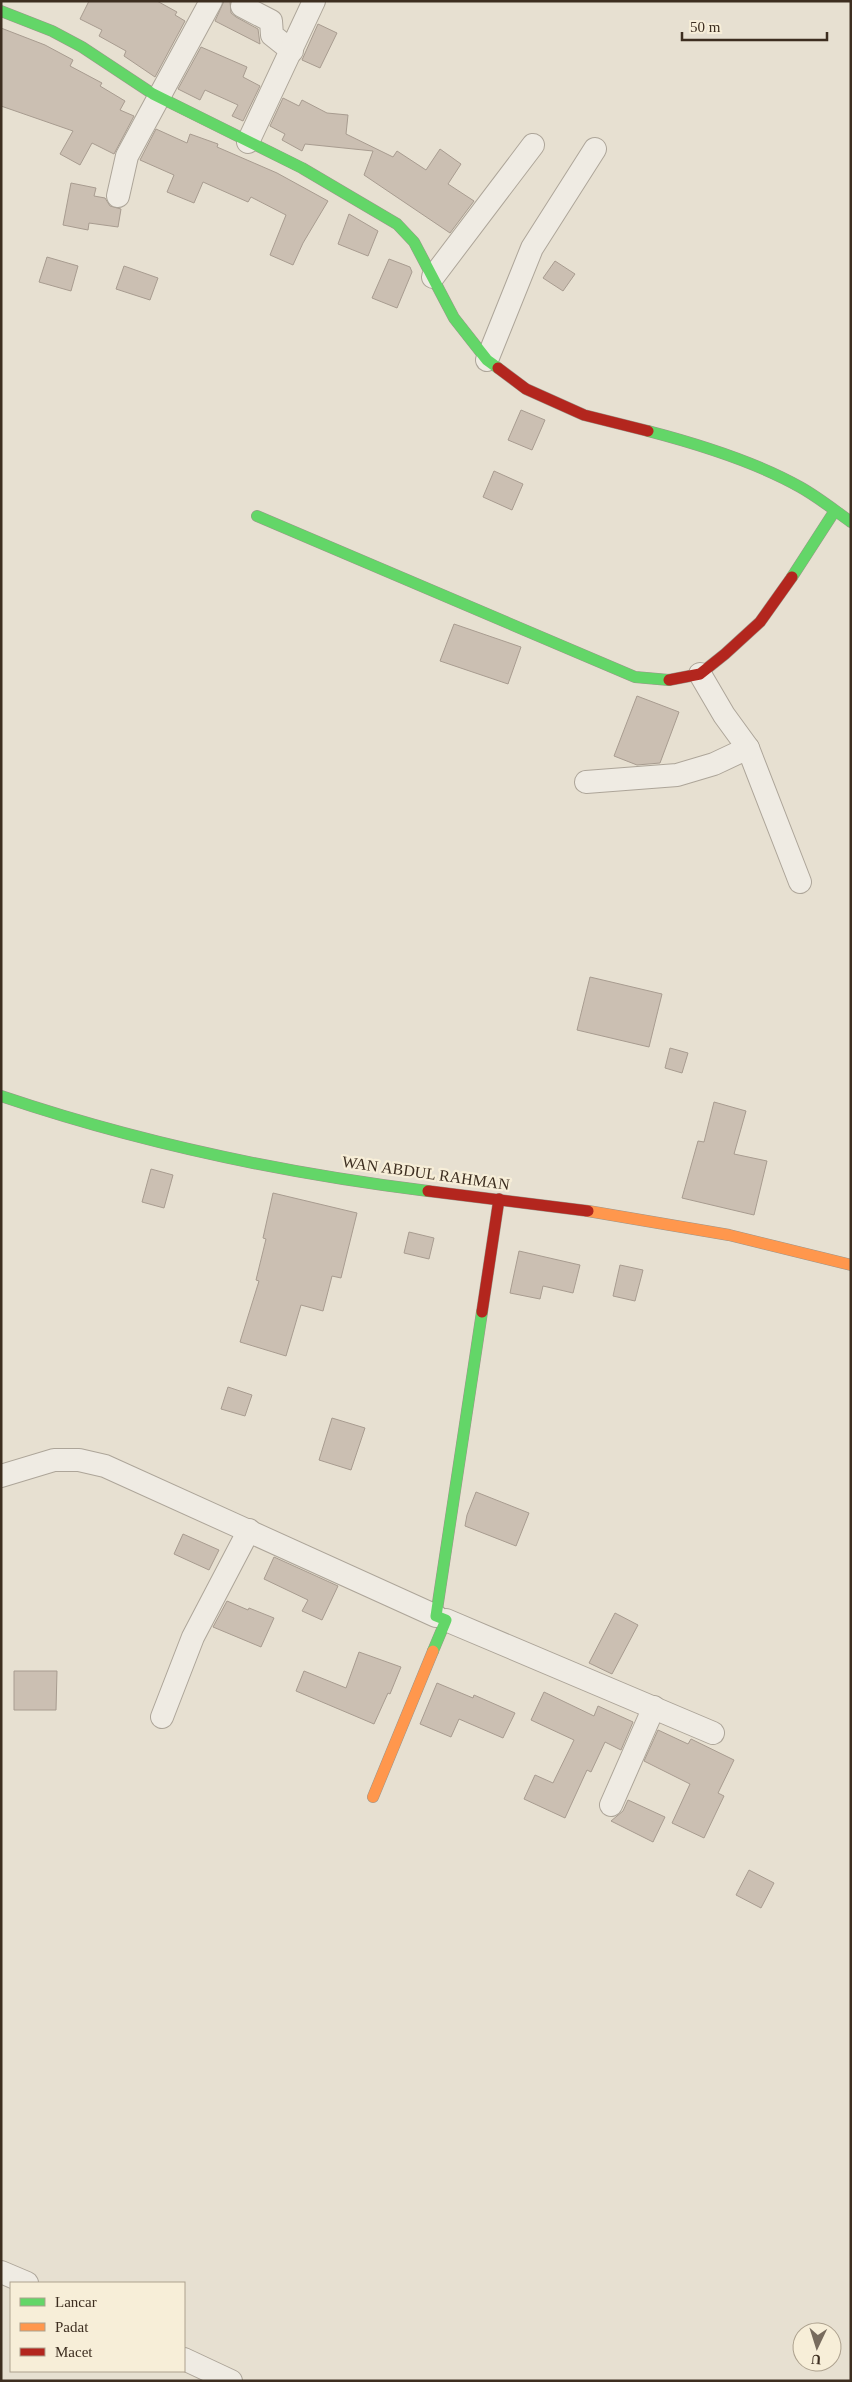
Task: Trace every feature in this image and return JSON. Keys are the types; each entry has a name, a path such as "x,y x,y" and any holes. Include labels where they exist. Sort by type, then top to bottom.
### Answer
{"street":[{"path":"118,196 127,156 211,1"},
{"path":"248,142 314,1"},
{"path":"242,6 271,21 272,35 292,51"},
{"path":"1,12 52,31 82,47 160,97 302,168 397,224 414,242 454,318 486,360 526,389 584,416 696,443 770,473 800,487 851,522"},
{"path":"433,277 532,145"},
{"path":"486,360 532,248 595,149"},
{"path":"257,516 635,677 676,680 700,674 760,622 780,596 834,512"},
{"path":"700,674 724,715 748,748 800,882"},
{"path":"586,782 677,775 714,764 748,748"},
{"name":"WAN ABDUL RAHMAN","path":"1,1096 139,1140 268,1167 386,1185 598,1212 711,1231 851,1265"},
{"path":"373,1797 441,1618 499,1200"},
{"path":"1,1476 54,1460 79,1460 105,1466 441,1618 714,1733"},
{"path":"162,1717 192,1637 249,1530"},
{"path":"611,1805 654,1707"},
{"path":"1,2272 25,2282"},
{"path":"185,2359 231,2381"}],"building":[{"path":"89,1 157,1 177,12 175,15 185,21 155,77 124,56 126,51 99,36 102,30 80,19"},
{"path":"224,1 230,1 231,13 258,29 260,44 215,21"},
{"path":"318,24 337,33 320,68 302,60"},
{"path":"1,28 45,45 73,60 70,66 102,83 100,86 125,101 120,110 134,116 114,154 92,143 80,165 60,154 73,131 1,106"},
{"path":"201,47 247,67 243,77 260,86 243,121 232,116 238,105 205,90 200,100 178,89"},
{"path":"283,98 299,106 302,100 327,113 348,115 346,134 393,157 397,151 426,170 440,149 461,164 448,184 474,201 450,233 364,175 373,151 305,144 302,151 282,140 285,134 270,126"},
{"path":"156,129 187,143 190,134 218,144 217,147 277,173 328,201 303,243 293,265 270,255 286,215 251,197 248,202 203,182 194,203 167,192 174,175 140,160"},
{"path":"71,183 96,188 94,196 105,198 110,206 121,209 118,227 89,223 88,230 63,225"},
{"path":"349,214 378,231 368,256 338,244"},
{"path":"47,257 78,266 71,291 39,282"},
{"path":"389,259 410,267 412,272 397,308 372,298"},
{"path":"555,261 575,274 563,291 543,278"},
{"path":"124,266 158,278 150,300 116,289"},
{"path":"521,410 545,420 532,450 508,440"},
{"path":"494,471 523,484 512,510 483,497"},
{"path":"454,624 521,647 508,684 440,661"},
{"path":"637,696 679,712 660,763 637,765 614,756"},
{"path":"590,977 662,994 649,1047 577,1030"},
{"path":"670,1048 688,1053 682,1073 665,1068"},
{"path":"714,1102 746,1111 734,1154 767,1161 754,1215 682,1198 698,1141 704,1142"},
{"path":"151,1169 173,1175 164,1208 142,1202"},
{"path":"273,1193 357,1213 341,1278 332,1276 323,1311 301,1305 286,1356 240,1342 259,1281 256,1280 266,1239 263,1238"},
{"path":"409,1232 434,1238 429,1259 404,1253"},
{"path":"519,1251 580,1265 573,1293 543,1286 540,1299 510,1293"},
{"path":"620,1265 643,1270 635,1301 613,1296"},
{"path":"228,1387 252,1395 245,1416 221,1409"},
{"path":"332,1418 365,1428 351,1470 319,1460"},
{"path":"476,1492 529,1513 516,1546 465,1526"},
{"path":"183,1534 219,1550 209,1570 174,1554"},
{"path":"274,1557 338,1586 322,1620 302,1611 308,1600 264,1579"},
{"path":"227,1601 274,1618 261,1647 213,1627"},
{"path":"615,1613 638,1625 612,1674 589,1663"},
{"path":"359,1652 401,1667 390,1694 388,1693 374,1724 296,1691 304,1671 346,1688"},
{"path":"14,1671 57,1671 56,1710 14,1710"},
{"path":"437,1683 473,1698 474,1695 515,1713 503,1738 459,1719 451,1737 420,1724"},
{"path":"544,1692 594,1716 598,1706 633,1722 621,1750 605,1742 591,1772 587,1770 565,1818 524,1799 535,1775 553,1783 574,1740 531,1720"},
{"path":"658,1730 688,1744 691,1739 734,1760 718,1793 724,1796 704,1838 672,1823 690,1784 644,1761"},
{"path":"628,1800 665,1817 653,1842 611,1821 623,1811"},
{"path":"749,1870 774,1883 761,1908 736,1895"}],"traffic: fast":[{"path":"1,11 52,31 82,47 153,94 302,168 397,224 414,242 454,318 487,360 498,368"},
{"path":"648,431 706,448 764,469 807,491 851,522"},
{"path":"792,577 834,512"},
{"path":"257,516 635,677 669,680"},
{"path":"1,1096 106,1128 212,1154 319,1175 428,1191"},
{"path":"433,1651 446,1620 436,1616 482,1312"}],"traffic: slow":[{"path":"588,1211 729,1235 851,1265"},
{"path":"373,1797 433,1651"}],"traffic: jam":[{"path":"498,368 526,389 584,415 648,431"},
{"path":"669,680 700,674 725,654 760,622 792,577"},
{"path":"428,1191 588,1211"},
{"path":"482,1312 499,1199"}]}
